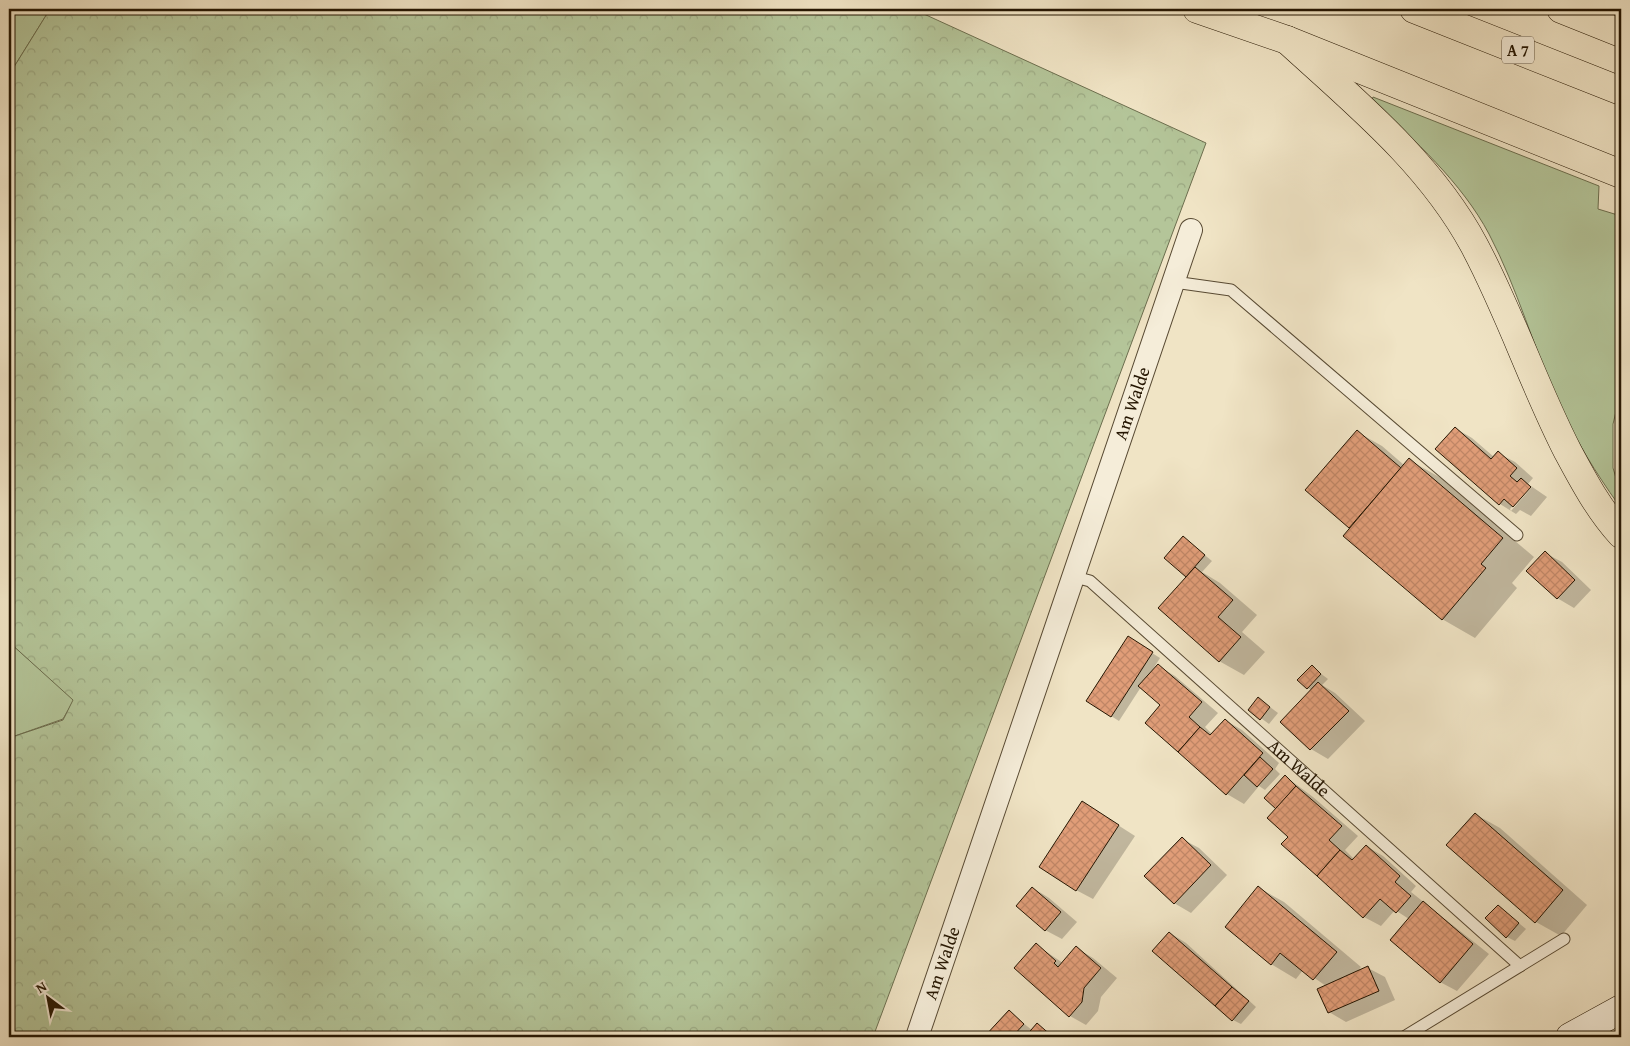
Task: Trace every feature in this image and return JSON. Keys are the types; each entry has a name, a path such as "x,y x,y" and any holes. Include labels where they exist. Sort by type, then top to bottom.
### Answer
{"highway":[{"path":"1197,9 1287,40 1621,174"},
{"name":"A 7","path":"1414,9 1621,91"},
{"path":"1561,9 1621,33"},
{"path":"1287,40 1393,139 1435,185 1474,244 1498,295 1546,410 1581,477 1621,534"}],"main road":[{"path":"1570,1037 1621,1009"}],"street":[{"name":"Am Walde","path":"917,1037 1075,577 1191,230"}],"lane":[{"path":"1174,282 1231,290 1517,536"},
{"name":"Am Walde","path":"1075,577 1090,581 1520,966"},
{"path":"1404,1037 1564,939"}],"green space":[{"path":"9,9 50,9 9,75"},
{"path":"50,9 913,9 1206,143 873,1037 9,1037 9,738 63,720 73,700 9,642 9,75"},
{"path":"1373,97 1599,186 1598,209 1621,216 1621,391 1613,424 1613,468 1620,491 1618,504 1587,457 1566,419 1509,276 1478,215 1436,163 1371,101"},
{"path":"9,642 74,700 63,719 9,738"}],"building":[{"path":"1455,427 1491,459 1498,451 1517,468 1510,476 1517,482 1521,478 1531,487 1513,507 1504,499 1499,505 1435,449"},
{"path":"1357,430 1401,468 1349,528 1305,490"},
{"path":"1409,458 1503,538 1481,564 1486,568 1442,620 1343,536"},
{"path":"1183,536 1205,555 1186,577 1164,558"},
{"path":"1545,551 1575,580 1557,599 1526,571"},
{"path":"1195,567 1233,600 1218,617 1241,637 1219,662 1158,608"},
{"path":"1128,636 1153,652 1111,717 1086,701"},
{"path":"1158,664 1202,702 1189,717 1200,727 1178,752 1145,723 1160,705 1138,686"},
{"path":"1312,665 1321,674 1307,689 1297,680"},
{"path":"1318,682 1349,711 1310,750 1280,722"},
{"path":"1258,697 1270,707 1260,720 1248,710"},
{"path":"1225,719 1263,753 1226,795 1178,752 1200,727 1210,735"},
{"path":"1260,757 1273,769 1257,787 1244,775"},
{"path":"1285,775 1296,786 1276,809 1264,798"},
{"path":"1296,786 1342,826 1329,840 1340,850 1317,876 1281,844 1288,837 1267,818"},
{"path":"1082,801 1119,825 1076,891 1039,867"},
{"path":"1475,813 1563,890 1535,923 1446,845"},
{"path":"1182,837 1211,865 1174,904 1144,876"},
{"path":"1366,845 1400,876 1395,882 1411,896 1396,913 1380,899 1363,918 1317,876 1340,850 1352,860"},
{"path":"1258,886 1337,952 1313,980 1280,953 1271,965 1225,927"},
{"path":"1032,887 1061,912 1045,931 1016,906"},
{"path":"1423,901 1473,944 1440,983 1390,940"},
{"path":"1498,905 1519,923 1506,938 1485,918"},
{"path":"1169,932 1232,987 1215,1006 1152,951"},
{"path":"1036,943 1056,961 1054,963 1058,967 1076,946 1101,968 1084,988 1082,1002 1069,1017 1014,968"},
{"path":"1368,966 1379,991 1328,1013 1317,989"},
{"path":"1232,987 1249,1001 1232,1021 1215,1006"},
{"path":"1009,1010 1024,1024 1012,1037 984,1037"},
{"path":"1037,1023 1053,1037 1025,1037"}]}
